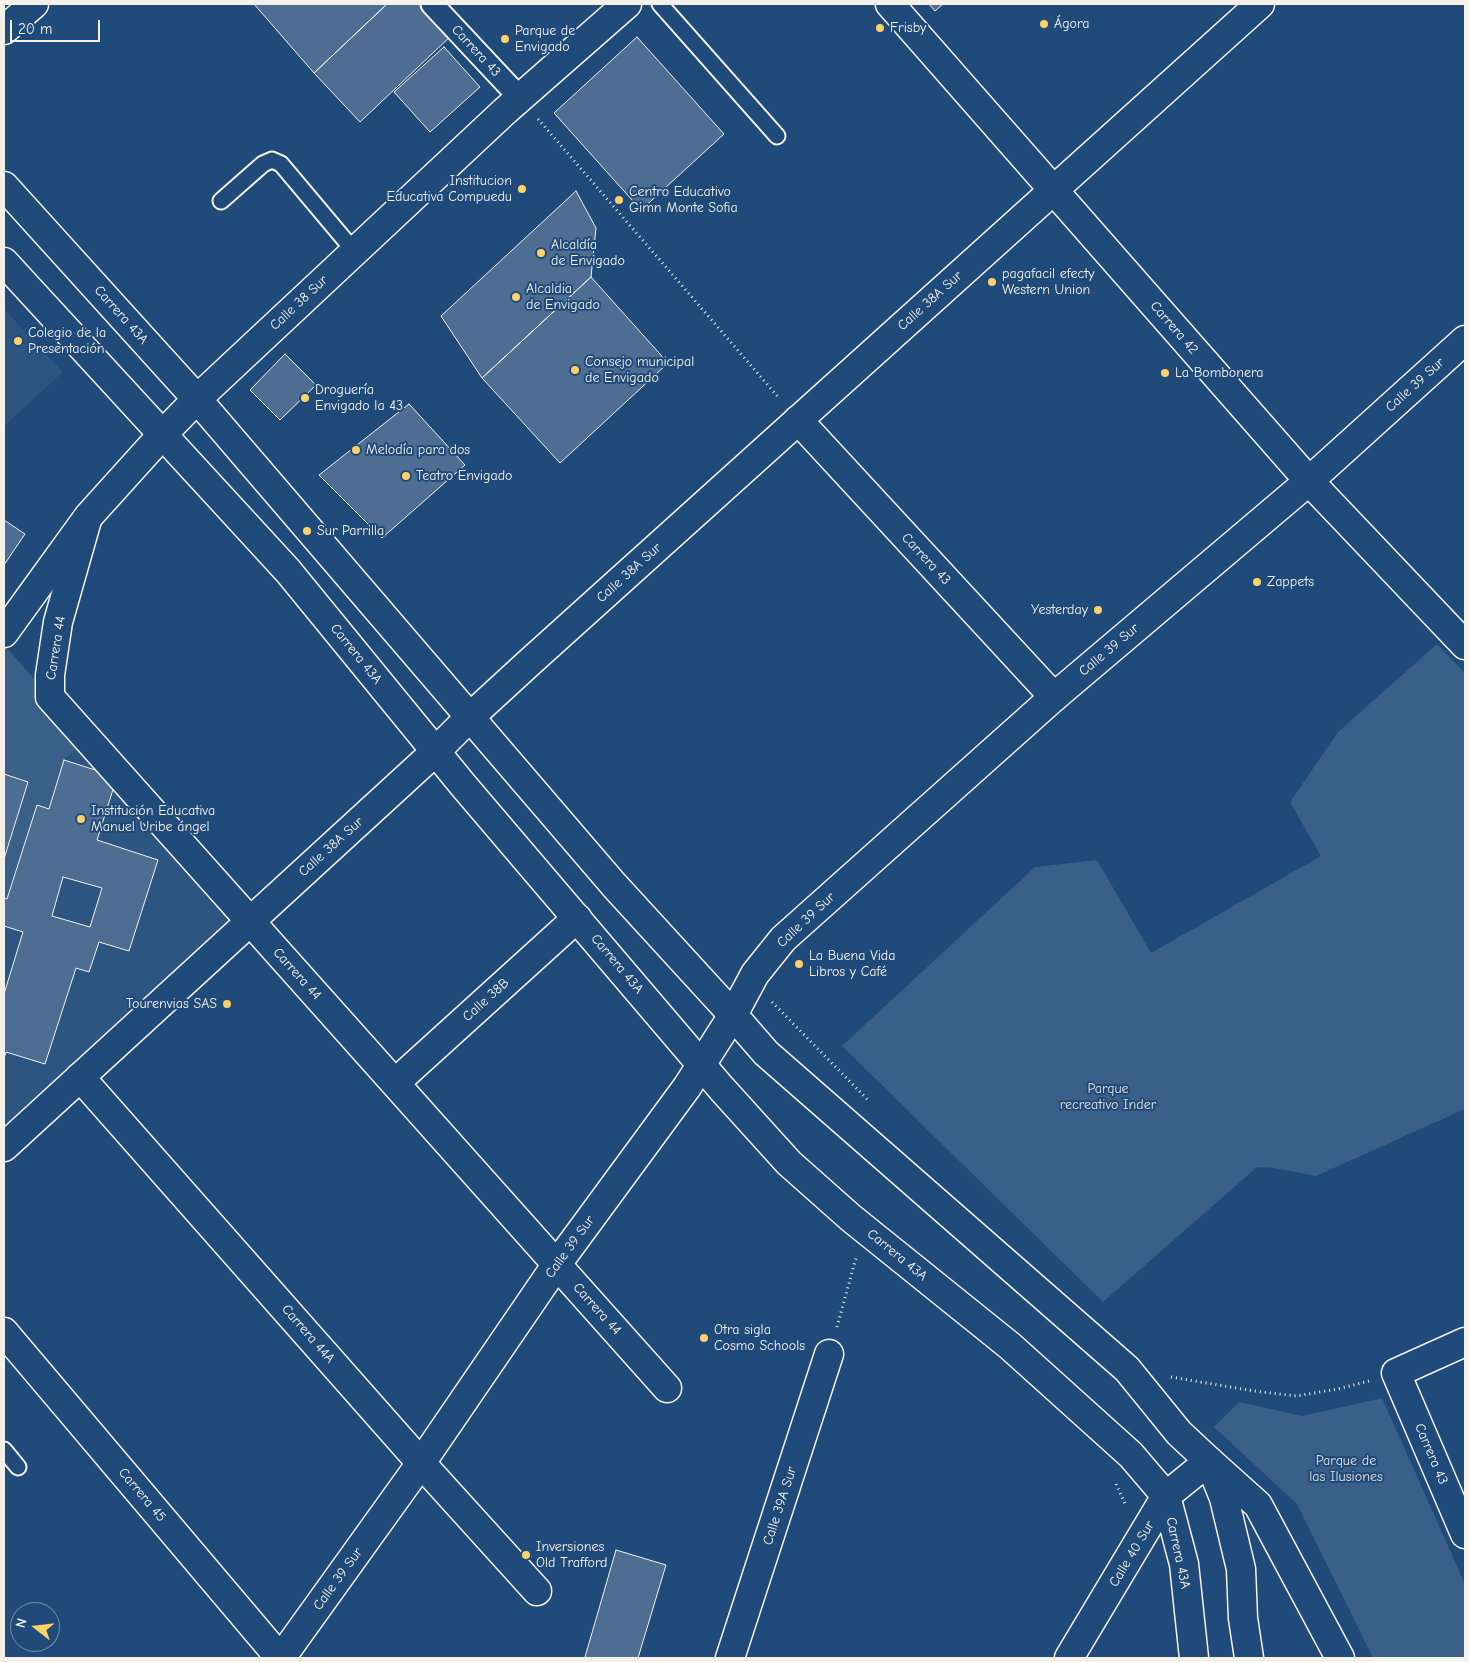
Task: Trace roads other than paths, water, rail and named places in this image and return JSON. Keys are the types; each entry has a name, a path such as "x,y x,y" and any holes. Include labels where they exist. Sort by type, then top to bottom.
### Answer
{"street":[{"path":"4,30 34,4"},
{"name":"Carrera 43","path":"432,4 520,98"},
{"name":"Calle 38 Sur","path":"4,633 88,518 162,434 197,399 520,98 627,4"},
{"name":"Carrera 42","path":"890,4 1309,481 1465,645"},
{"name":"Calle 38A Sur","path":"4,1147 436,751 470,717 1260,4"},
{"name":"Carrera 43A","path":"4,186 197,399 614,885 766,1053 1127,1369 1179,1433 1258,1505 1340,1658"},
{"name":"Carrera 43A","path":"4,262 288,571 577,918 729,1097 789,1163 850,1218 1010,1346 1131,1455 1166,1496 1184,1564 1194,1658"},
{"name":"Calle 39 Sur","path":"280,1658 422,1463 557,1264 681,1096 733,1015 755,974 783,939 1054,697 1309,481 1465,340"},
{"name":"Carrera 43","path":"798,420 1054,697"},
{"name":"Carrera 44","path":"88,518 58,622 50,675 50,697 667,1388"},
{"name":"Calle 38B","path":"395,1083 577,918"},
{"name":"Carrera 44A","path":"80,1077 536,1590"},
{"name":"Carrera 45","path":"6,1340 280,1658"},
{"name":"Carrera 43","path":"1465,1342 1396,1373 1465,1534"},
{"name":"Calle 39A Sur","path":"730,1658 829,1354"},
{"name":"Carrera 43A","path":"1209,1461 1224,1498 1241,1569 1243,1618 1249,1658"},
{"name":"Calle 40 Sur","path":"1069,1658 1166,1496 1209,1461"}],"lane":[{"path":"660,4 777,136"},
{"path":"221,201 263,164 272,160 281,164 355,252"},
{"path":"4,1450 18,1467"}],"place":[{"name":"Ágora","path":"1044,24"},
{"name":"Frisby","path":"880,28"},
{"name":"Parque de Envigado","path":"505,39"},
{"name":"Institucion Educativa Compuedu","path":"522,189"},
{"name":"Centro Educativo Gimn Monte Sofia","path":"619,200"},
{"name":"Alcaldía de Envigado","path":"541,253"},
{"name":"pagafacil efecty Western Union","path":"992,282"},
{"name":"Alcaldia de Envigado","path":"516,297"},
{"name":"Colegio de la Presentación","path":"18,341"},
{"name":"Consejo municipal de Envigado","path":"575,370"},
{"name":"La Bombonera","path":"1165,373"},
{"name":"Droguería Envigado la 43","path":"305,398"},
{"name":"Melodía para dos","path":"356,450"},
{"name":"Teatro Envigado","path":"406,476"},
{"name":"Sur Parrilla","path":"307,531"},
{"name":"Zappets","path":"1257,582"},
{"name":"Yesterday","path":"1098,610"},
{"name":"Institución Educativa Manuel Uribe ángel","path":"81,819"},
{"name":"La Buena Vida Libros y Café","path":"799,964"},
{"name":"Tourenvias SAS","path":"227,1004"},
{"name":"Otra sigla Cosmo Schools","path":"704,1338"},
{"name":"Inversiones Old Trafford","path":"526,1555"}],"park label":[{"name":"Parque recreativo Inder","path":"1108,1098"},
{"name":"Parque de las Ilusiones","path":"1346,1469"}]}
